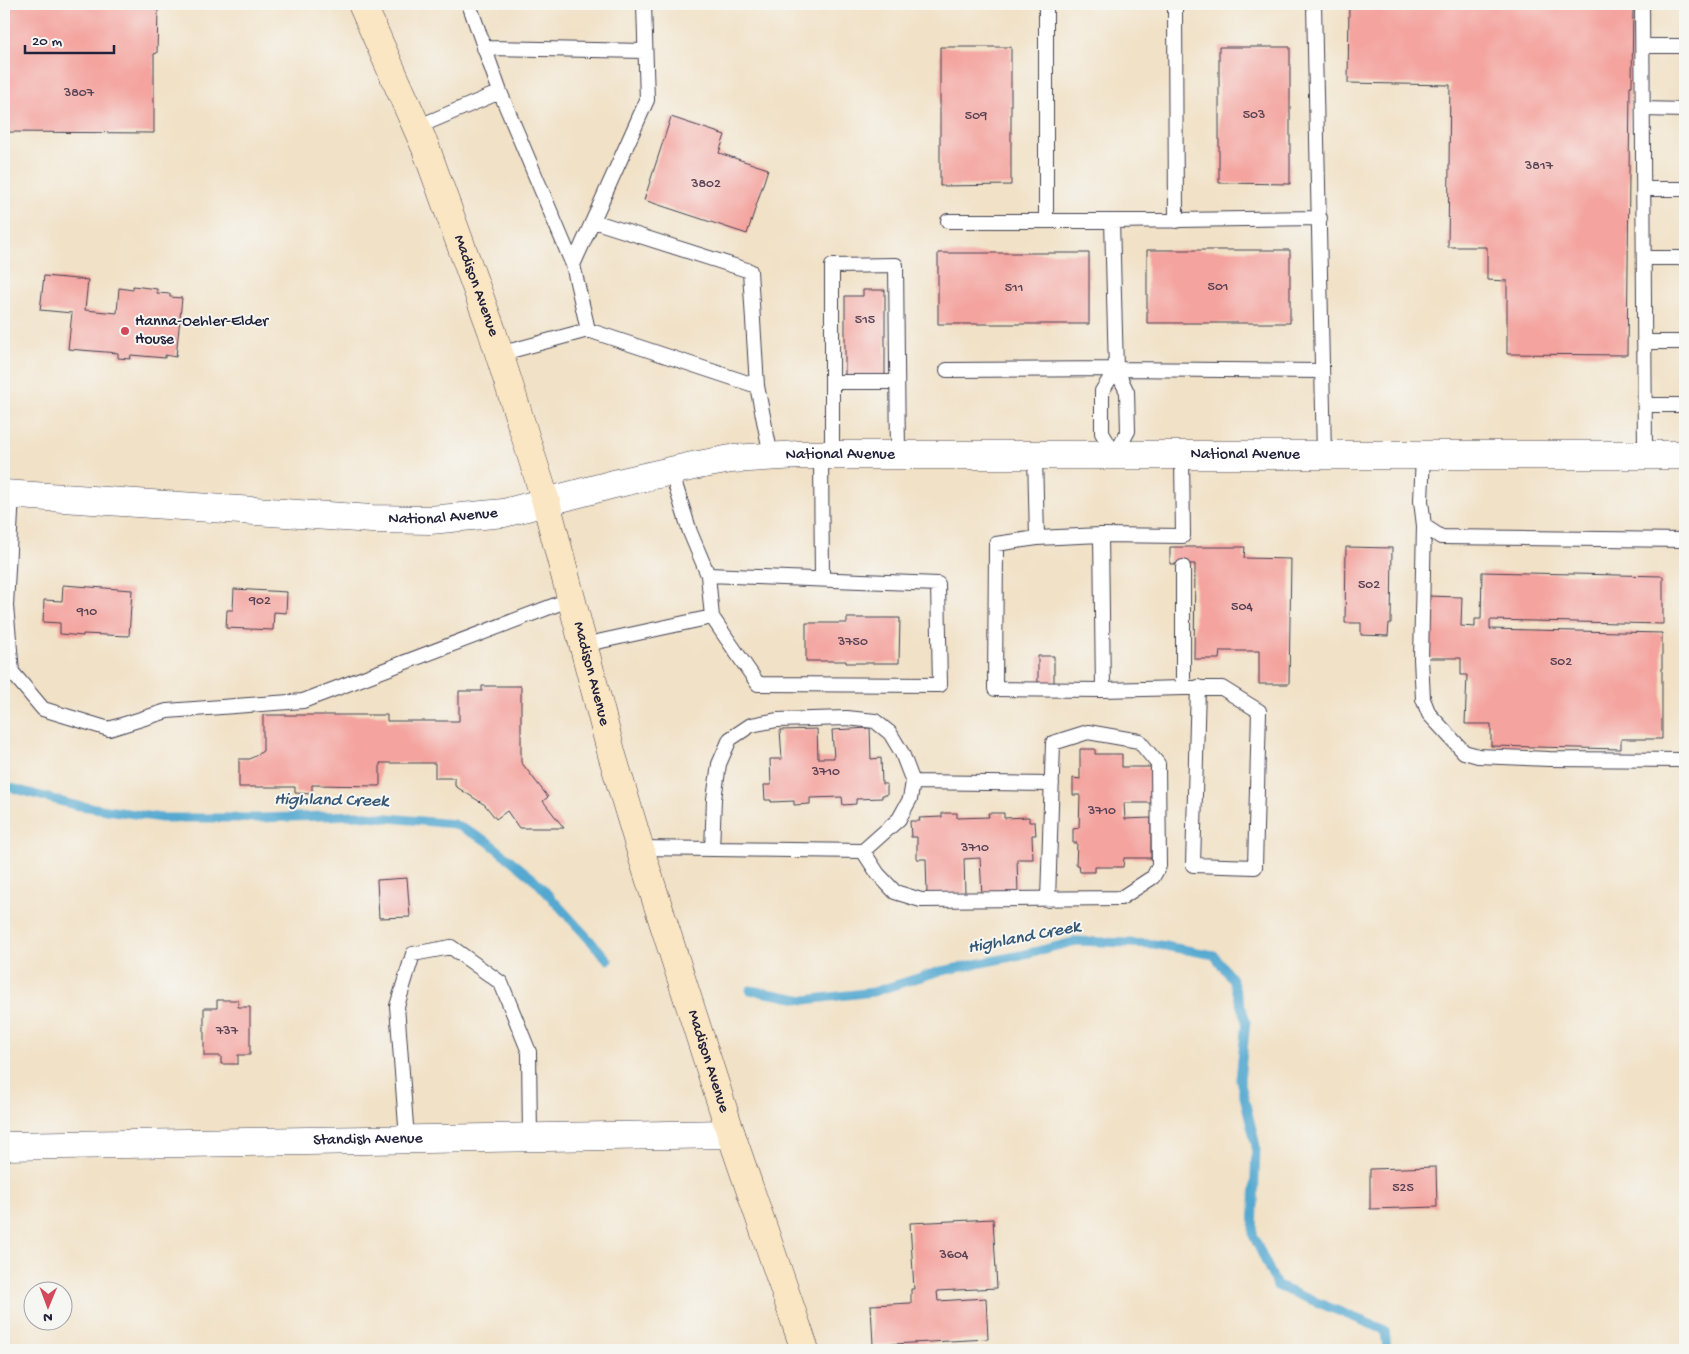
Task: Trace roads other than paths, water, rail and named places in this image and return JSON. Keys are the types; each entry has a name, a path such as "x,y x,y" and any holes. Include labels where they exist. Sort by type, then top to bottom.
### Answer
{"main road":[{"name":"Madison Avenue","path":"362,4 417,127 462,244 499,354 546,502 614,764 731,1134 805,1350"}],"street":[{"name":"National Avenue","path":"8,494 372,518 430,520 504,513 671,471 731,459 771,456 1685,455"},
{"name":"Standish Avenue","path":"4,1146 731,1134"}],"lane":[{"path":"469,4 500,92 573,265 588,330"},
{"path":"573,265 647,100 644,4"},
{"path":"1046,4 1046,221"},
{"path":"1175,4 1176,221"},
{"path":"1314,4 1324,455"},
{"path":"1642,4 1645,455"},
{"path":"1643,46 1685,46"},
{"path":"484,48 645,51"},
{"path":"417,127 500,92"},
{"path":"1643,110 1685,110"},
{"path":"1644,189 1685,189"},
{"path":"948,221 1176,221 1320,218"},
{"path":"593,221 750,272 757,386 771,456"},
{"path":"1112,221 1116,369 1127,392 1128,431 1115,455"},
{"path":"1644,258 1685,258"},
{"path":"822,579 826,455 832,382 832,266 896,265 898,455"},
{"path":"499,354 588,330 757,386"},
{"path":"1644,342 1685,342"},
{"path":"1115,455 1102,433 1102,392 1116,369"},
{"path":"947,370 1322,371"},
{"path":"832,382 896,382"},
{"path":"1645,405 1685,405"},
{"path":"1035,455 1037,538"},
{"path":"1423,455 1421,502 1424,526 1421,659 1423,699 1429,714 1464,752 1478,756 1549,759 1685,760"},
{"path":"1182,456 1183,540 1101,535 1037,538 996,544 995,689 1103,690 1183,688 1198,688 1222,688 1259,711 1255,866 1194,866 1198,688"},
{"path":"671,471 690,532 708,575 712,617 758,684 940,685 938,584 708,575"},
{"path":"8,494 6,606 12,672 43,709 109,729 167,711 302,701 572,600"},
{"path":"1424,526 1441,537 1685,540"},
{"path":"1101,535 1103,690"},
{"path":"1183,567 1183,688"},
{"path":"583,645 712,617"},
{"path":"640,848 712,849 863,851 899,819 910,799 913,782 902,753 890,733 875,721 847,718 787,720 751,725 730,739 719,764 714,799 712,849"},
{"path":"863,851 878,874 895,892 921,900 1048,900 1121,898 1153,876 1159,866 1158,764 1139,741 1088,732 1053,743 1048,900"},
{"path":"913,782 1052,784"},
{"path":"407,1139 396,1006 413,954 451,947 501,983 530,1052 530,1137"}],"waterway":[{"name":"Highland Creek","path":"4,784 12,788 74,805 161,818 261,818 357,815 454,824 487,841 535,880 608,960"},
{"name":"Highland Creek","path":"750,990 805,1000 873,992 937,972 1021,955 1077,941 1154,944 1214,955 1232,979 1246,1021 1240,1080 1256,1146 1253,1235 1277,1286 1385,1330 1387,1350"}],"place":[{"name":"Hanna-Oehler-Elder House","path":"125,331"}]}
